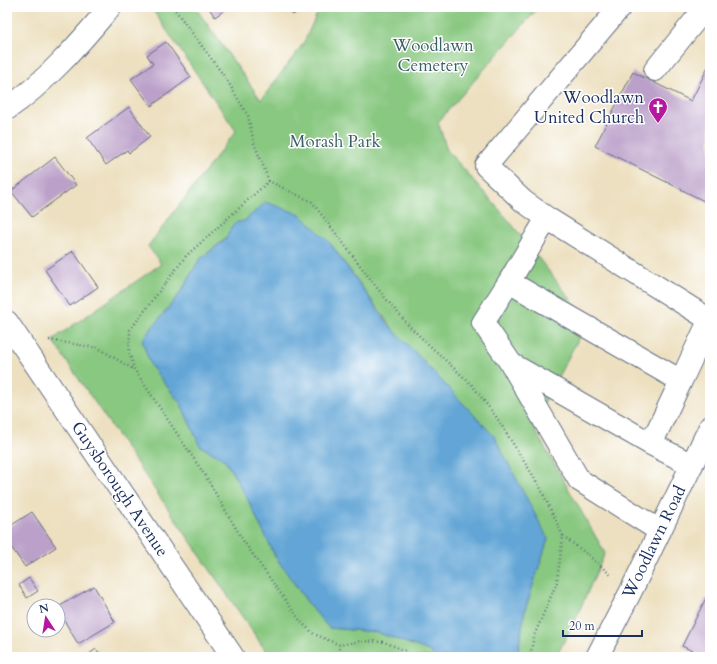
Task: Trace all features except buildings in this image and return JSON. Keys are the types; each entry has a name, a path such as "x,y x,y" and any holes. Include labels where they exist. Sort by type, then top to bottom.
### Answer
{"street":[{"path":"7,110 54,69 84,38 110,7"},
{"path":"620,7 486,166 523,202 710,320 651,444"},
{"path":"655,70 706,7"},
{"path":"547,218 483,323 512,365 579,480 660,531"},
{"path":"509,282 681,381"},
{"name":"Guysborough Avenue","path":"7,322 233,657"},
{"path":"512,365 651,444 692,465"},
{"name":"Woodlawn Road","path":"597,657 630,593 710,427"}],"path":[{"path":"173,7 227,80 248,116 254,143 269,181 312,202 381,293 410,327 472,385 497,418 540,487 563,536 587,554 630,593"},
{"path":"269,181 186,256 130,330 129,351 134,369 206,477 244,542 301,622 314,634 340,645 361,641 384,642 406,651 412,657"},
{"path":"24,346 50,340 98,348 134,369"},
{"path":"530,657 534,636 557,582 563,536"},
{"path":"337,657 340,645"}],"green space":[{"name":"Morash Park","path":"157,7 195,7 261,100 303,44 320,7 539,7 438,122 447,150 510,222 588,321 532,425 605,553 576,618 556,657 517,657 525,610 547,539 330,243 266,203 244,221 234,223 225,239 199,260 181,292 142,340 151,366 181,404 200,446 225,460 247,498 275,556 310,606 329,628 376,632 429,651 435,657 270,657 52,340 161,264 148,246 236,131 154,12"}],"water":[{"path":"266,202 301,215 330,243 388,324 494,436 548,539 525,610 517,657 435,657 429,651 376,632 329,628 310,606 275,556 247,498 225,460 200,446 181,404 151,366 142,340 181,292 199,260 225,240 234,223 244,221"}],"place":[{"name":"Woodlawn United Church","path":"658,124"}],"park label":[{"name":"Woodlawn Cemetery","path":"433,55"}]}
